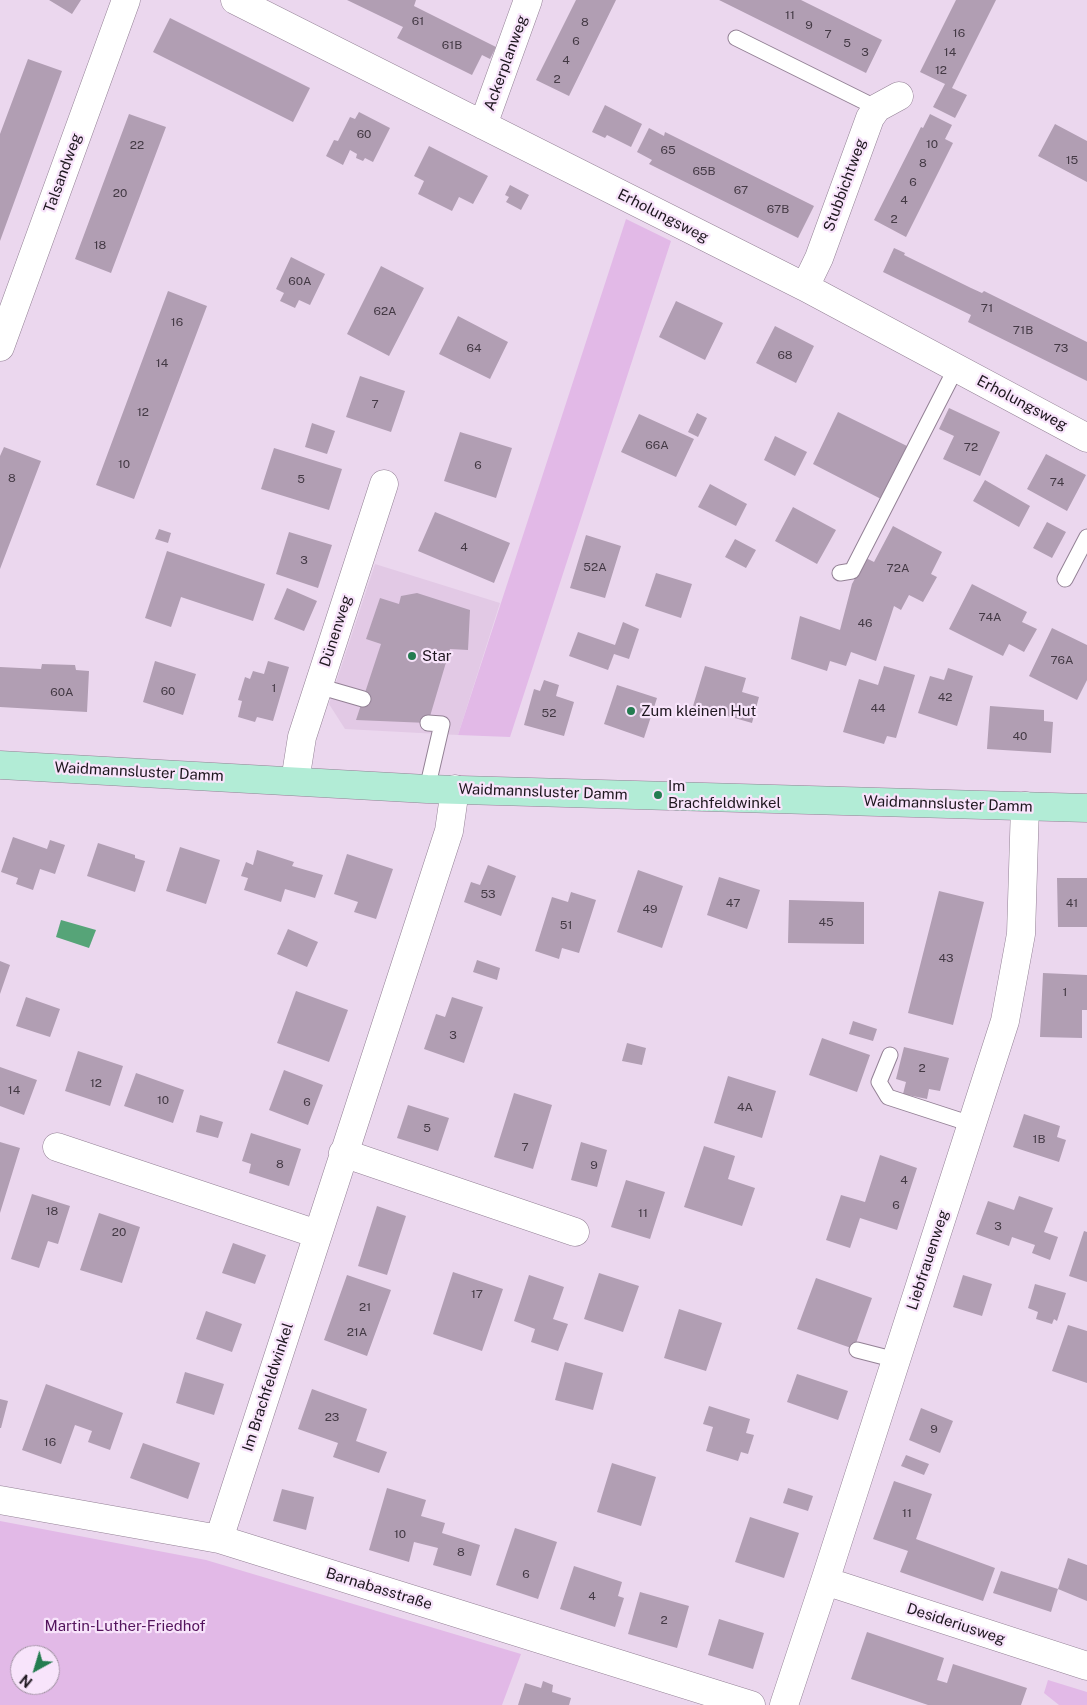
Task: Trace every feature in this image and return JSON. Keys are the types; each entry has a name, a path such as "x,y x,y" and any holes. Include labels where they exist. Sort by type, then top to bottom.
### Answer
{"main road":[{"name":"Waidmannsluster Damm","path":"0,765 428,789 1087,808"}],"street":[{"name":"Talsandweg","path":"0,347 126,0"},
{"name":"Erholungsweg","path":"235,0 805,287 1087,438"},
{"name":"Ackerplanweg","path":"483,125 528,0"},
{"name":"Stubbichtweg","path":"805,287 820,258 870,118 888,102"},
{"name":"Dünenweg","path":"294,781 302,737 384,484"},
{"name":"Im Brachfeldwinkel","path":"219,1540 448,831 455,790"},
{"name":"Liebfrauenweg","path":"784,1705 826,1581 1005,1021 1021,934 1024,806"},
{"path":"57,1146 317,1234"},
{"path":"343,1153 574,1232"},
{"name":"Barnabasstraße","path":"0,1500 219,1540 751,1705"},
{"name":"Desideriusweg","path":"826,1581 1087,1666"}],"lane":[{"path":"736,38 888,102"},
{"path":"840,573 852,571 956,368"},
{"path":"1065,578 1087,537"},
{"path":"318,686 363,699"},
{"path":"428,723 442,724 428,789"},
{"path":"890,1055 879,1082 888,1096 952,1116 971,1124"},
{"path":"858,1350 896,1360"}],"shaded area":[{"path":"375,564 500,603 458,735 345,729 329,704"},
{"path":"61,920 96,930 89,948 56,937"}],"green space":[{"path":"626,219 671,241 510,737 458,735"},
{"name":"Martin-Luther-Friedhof","path":"0,1521 206,1560 521,1654 502,1705 0,1705"},
{"path":"1048,1680 1087,1692 1087,1705 1059,1705 1044,1693"}],"building":[{"path":"49,0 81,0 72,14"},
{"path":"347,0 416,0 414,6 496,47 490,59 482,55 472,75 397,38 403,27"},
{"path":"576,0 616,0 569,96 536,80"},
{"path":"719,0 801,0 882,40 866,73"},
{"path":"956,0 996,0 952,88 967,95 955,118 933,107 945,84 920,72"},
{"path":"170,18 310,88 293,122 153,52"},
{"path":"28,59 62,71 0,241 0,134"},
{"path":"605,105 642,124 631,147 607,135 605,138 592,132"},
{"path":"359,112 390,128 373,162 365,158 363,161 356,158 357,154 350,150 343,165 326,156 334,140 338,141 350,117 355,119"},
{"path":"129,114 166,127 111,273 75,259"},
{"path":"930,114 952,125 945,139 953,143 906,237 874,220 921,127 923,128"},
{"path":"1055,124 1087,141 1087,182 1038,156"},
{"path":"649,128 664,136 665,132 814,206 798,238 649,164 652,160 637,152"},
{"path":"429,146 488,176 473,204 459,197 452,211 418,194 424,181 414,176"},
{"path":"510,185 529,195 521,210 506,202 509,197 505,195"},
{"path":"894,248 905,253 904,255 971,288 982,293 984,291 1087,342 1087,381 968,322 971,315 883,272"},
{"path":"291,257 325,274 310,305 299,300 295,308 280,301 284,293 276,289"},
{"path":"381,266 424,288 389,356 347,334"},
{"path":"168,291 207,306 134,499 96,485"},
{"path":"676,301 723,323 705,360 659,337"},
{"path":"458,316 508,342 490,379 439,354"},
{"path":"775,326 814,346 796,383 756,363"},
{"path":"360,376 405,391 391,432 346,417"},
{"path":"949,408 1000,432 980,476 943,459 954,436 939,429"},
{"path":"838,412 907,446 881,499 813,464"},
{"path":"697,413 707,418 698,437 688,432"},
{"path":"639,414 694,439 676,477 621,452"},
{"path":"312,423 335,431 327,454 305,447"},
{"path":"460,432 512,448 496,498 444,481"},
{"path":"775,436 807,452 795,476 764,460"},
{"path":"4,447 41,461 0,569 0,456"},
{"path":"274,448 342,469 329,510 261,489"},
{"path":"1046,454 1086,475 1067,511 1027,489"},
{"path":"985,480 1030,506 1019,527 973,501"},
{"path":"710,484 747,504 736,526 698,507"},
{"path":"793,507 836,530 817,564 775,541"},
{"path":"435,512 510,543 494,583 418,551"},
{"path":"1047,522 1066,532 1052,558 1033,548"},
{"path":"893,526 942,552 931,574 937,577 923,602 909,595 901,610 894,606 876,661 851,652 846,666 830,661 827,671 791,659 800,616 840,630 852,584 866,558 874,562"},
{"path":"159,529 171,533 168,543 155,539"},
{"path":"289,532 332,545 318,588 276,574"},
{"path":"586,535 621,546 605,598 570,588"},
{"path":"735,539 756,550 746,568 725,557"},
{"path":"167,551 265,584 253,621 181,597 171,627 145,618"},
{"path":"656,573 692,584 681,618 645,606"},
{"path":"972,584 1027,612 1022,622 1037,629 1024,652 1009,644 1003,656 949,629"},
{"path":"287,588 317,601 304,631 274,619"},
{"path":"417,593 470,610 468,650 450,649 428,723 356,720 381,644 366,639 380,598 399,604 401,596"},
{"path":"623,622 639,629 629,659 614,654 608,670 569,656 578,632 615,645"},
{"path":"1052,628 1087,645 1087,680 1077,700 1029,676"},
{"path":"155,661 196,674 183,715 143,702"},
{"path":"268,661 289,667 273,721 257,717 255,722 238,717 242,701 238,700 245,677 250,679 253,671 264,674"},
{"path":"42,664 75,665 76,670 89,671 87,712 0,707 0,667 41,669"},
{"path":"705,666 746,678 742,692 759,697 752,723 693,706"},
{"path":"884,666 915,675 896,738 887,736 884,744 843,732 859,679 878,685"},
{"path":"948,668 973,676 957,726 918,713 930,676 944,680"},
{"path":"544,680 559,685 556,696 574,702 564,736 524,725 534,689 540,691"},
{"name":"Zum kleinen Hut","path":"617,685 657,698 644,738 604,724"},
{"path":"990,706 1044,710 1044,721 1053,722 1051,753 987,749"},
{"path":"13,837 47,849 50,840 65,845 55,874 40,869 33,890 16,884 18,878 1,872"},
{"path":"98,843 135,855 135,858 145,861 135,892 87,876"},
{"path":"180,847 220,860 206,904 166,891"},
{"path":"257,850 294,862 292,866 323,875 315,898 285,889 281,902 244,890 248,878 241,876 246,862 253,865"},
{"path":"347,854 393,869 376,919 354,912 358,902 334,894"},
{"path":"488,865 516,876 501,916 464,902 471,882 480,885"},
{"path":"638,870 683,886 662,948 617,932"},
{"path":"719,877 760,890 747,929 707,915"},
{"path":"1057,878 1087,878 1087,927 1058,927"},
{"path":"939,891 984,902 953,1025 908,1013"},
{"path":"571,892 596,900 579,953 562,948 559,959 535,951 552,897 568,902"},
{"path":"789,900 864,902 864,944 788,943"},
{"path":"288,929 318,942 307,967 277,954"},
{"path":"477,960 500,968 497,980 473,972"},
{"path":"0,961 10,965 0,994"},
{"path":"1043,973 1087,975 1087,1010 1082,1010 1082,1038 1040,1037"},
{"path":"296,991 348,1010 329,1062 277,1043"},
{"path":"26,997 60,1009 50,1037 16,1026"},
{"path":"452,997 483,1007 464,1063 424,1049 436,1014 445,1017"},
{"path":"853,1021 877,1029 873,1041 849,1034"},
{"path":"822,1038 870,1055 857,1092 809,1075"},
{"path":"627,1043 646,1048 642,1065 622,1061"},
{"path":"904,1047 949,1058 940,1091 929,1089 927,1099 903,1094 906,1082 896,1079"},
{"path":"78,1051 123,1066 110,1106 65,1091"},
{"path":"0,1067 37,1080 24,1115 0,1106"},
{"path":"284,1070 323,1085 308,1125 269,1110"},
{"path":"136,1073 184,1090 173,1123 124,1106"},
{"path":"728,1076 776,1091 762,1138 714,1123"},
{"path":"514,1093 552,1105 533,1169 494,1157"},
{"path":"408,1105 449,1118 438,1151 397,1138"},
{"path":"1024,1114 1060,1126 1057,1137 1066,1140 1059,1162 1013,1147"},
{"path":"200,1115 223,1122 218,1138 196,1132"},
{"path":"251,1133 301,1149 289,1186 249,1173 251,1164 242,1161"},
{"path":"0,1142 20,1148 0,1213"},
{"path":"581,1142 607,1150 597,1187 571,1180"},
{"path":"704,1146 735,1156 728,1179 755,1188 742,1226 684,1207"},
{"path":"880,1155 917,1168 897,1230 860,1218 850,1248 826,1240 841,1195 865,1202"},
{"path":"626,1180 665,1192 650,1239 611,1227"},
{"path":"32,1194 70,1206 58,1244 48,1241 39,1268 11,1259"},
{"path":"1019,1196 1053,1208 1044,1232 1058,1237 1050,1260 1032,1253 1035,1245 1012,1237 1009,1246 976,1234 988,1201 1014,1210"},
{"path":"377,1206 406,1216 387,1275 358,1266"},
{"path":"99,1213 140,1227 122,1283 80,1270"},
{"path":"1084,1231 1087,1232 1087,1282 1069,1276"},
{"path":"233,1243 266,1255 255,1284 222,1273"},
{"path":"453,1272 503,1289 482,1351 433,1334"},
{"path":"599,1273 639,1286 623,1332 584,1319"},
{"path":"347,1275 391,1290 367,1356 324,1340"},
{"path":"529,1275 564,1287 553,1319 568,1324 558,1351 531,1342 535,1329 514,1321"},
{"path":"963,1275 992,1284 982,1316 953,1307"},
{"path":"816,1278 872,1298 854,1349 797,1329"},
{"path":"1035,1284 1066,1293 1057,1321 1054,1319 1052,1324 1036,1319 1038,1312 1028,1308"},
{"path":"679,1309 722,1323 706,1371 664,1358"},
{"path":"206,1311 242,1324 232,1352 196,1339"},
{"path":"1068,1325 1087,1331 1087,1383 1052,1371"},
{"path":"565,1362 603,1373 593,1410 555,1400"},
{"path":"185,1372 224,1384 214,1415 176,1403"},
{"path":"797,1374 848,1391 838,1420 787,1402"},
{"path":"46,1384 123,1413 110,1450 88,1442 92,1431 75,1425 61,1464 22,1450"},
{"path":"312,1389 367,1409 356,1441 387,1452 379,1473 333,1457 338,1443 298,1429"},
{"path":"0,1399 8,1401 1,1428 0,1428"},
{"path":"709,1406 750,1419 746,1433 754,1435 748,1454 741,1452 738,1461 706,1451 713,1427 703,1424"},
{"path":"921,1408 953,1421 940,1453 909,1440"},
{"path":"143,1443 200,1463 188,1499 130,1478"},
{"path":"906,1455 929,1464 924,1475 901,1466"},
{"path":"612,1463 656,1477 641,1526 597,1512"},
{"path":"894,1481 932,1494 916,1539 995,1568 983,1601 900,1572 908,1551 873,1539"},
{"path":"387,1488 426,1500 421,1516 445,1523 442,1533 480,1545 471,1576 433,1565 438,1548 414,1542 409,1562 369,1550"},
{"path":"788,1488 813,1496 808,1511 783,1503"},
{"path":"282,1489 314,1497 306,1530 273,1521"},
{"path":"750,1517 799,1533 784,1578 735,1562"},
{"path":"515,1528 557,1542 538,1599 496,1585"},
{"path":"1068,1558 1087,1565 1087,1601 1058,1589"},
{"path":"574,1566 622,1582 618,1596 624,1598 615,1627 560,1609"},
{"path":"1001,1571 1058,1589 1051,1612 993,1593"},
{"path":"640,1592 689,1606 677,1648 628,1634"},
{"path":"719,1619 764,1633 753,1669 708,1655"},
{"path":"867,1632 944,1658 937,1680 947,1683 953,1664 1027,1688 1021,1705 928,1705 851,1679"},
{"path":"543,1681 553,1685 552,1692 571,1698 569,1705 518,1705 525,1683 541,1688"}],"place":[{"name":"Star","path":"412,656"},
{"name":"Zum kleinen Hut","path":"631,711"},
{"name":"Im Brachfeldwinkel","path":"658,795"}]}
